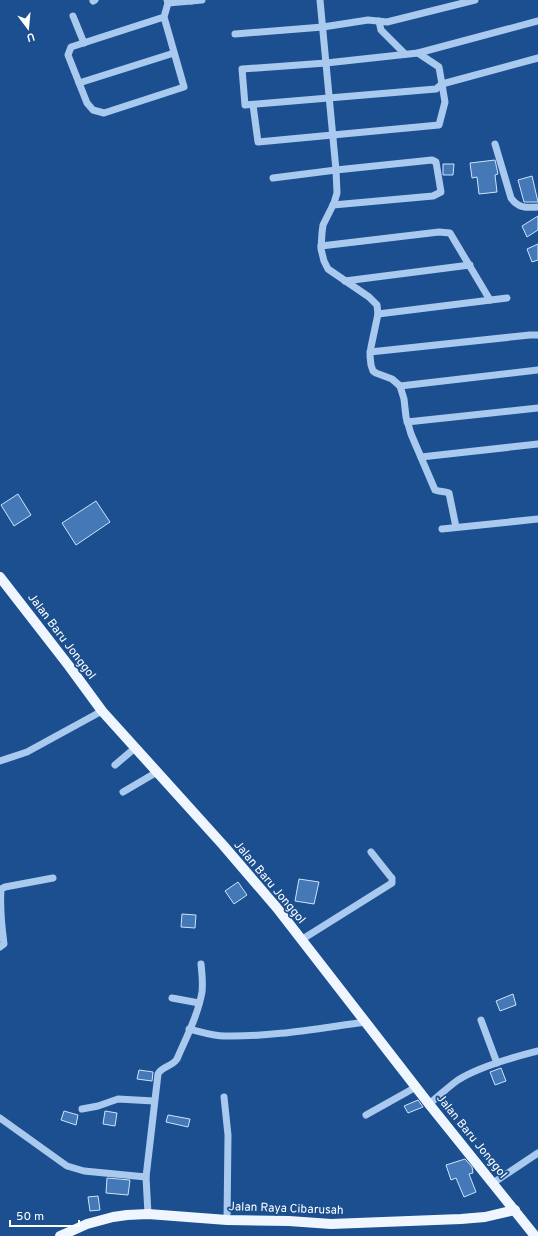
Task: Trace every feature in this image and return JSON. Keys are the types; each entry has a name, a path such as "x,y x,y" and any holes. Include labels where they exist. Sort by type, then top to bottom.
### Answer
{"main road":[{"name":"Jalan Baru Jonggol","path":"0,577 102,711 262,891 429,1104 535,1236"},
{"name":"Jalan Raya Cibarusah","path":"60,1236 87,1224 113,1217 148,1214 227,1220 331,1224 485,1217 515,1210"}],"street":[{"path":"164,17 71,47 68,55 87,103 93,110 104,113 184,87 164,17 168,2 202,0"},
{"path":"320,0 337,193 323,225 321,246 325,265 328,269 375,302 378,314 370,352 373,371 392,379 400,386 407,422 435,490 449,493 456,527"},
{"path":"235,34 323,27 368,20 387,22 475,0"},
{"path":"73,16 84,43"},
{"path":"379,21 381,30 404,54"},
{"path":"538,21 418,53 326,63 242,69 245,105 436,89 442,84 538,58"},
{"path":"79,83 174,53"},
{"path":"253,105 258,142 333,134 439,126 445,102 439,67 418,53"},
{"path":"495,144 511,198 515,204 521,207 538,207"},
{"path":"273,178 432,160 436,162 440,192 433,196 333,205"},
{"path":"321,246 446,232 452,235 490,300"},
{"path":"345,280 470,265"},
{"path":"378,314 507,298"},
{"path":"370,352 538,335"},
{"path":"400,386 538,370"},
{"path":"407,422 538,408"},
{"path":"421,457 538,444"},
{"path":"442,529 538,519"},
{"path":"0,761 27,752 102,711"},
{"path":"114,765 135,748"},
{"path":"123,792 157,772"},
{"path":"301,940 392,883 390,876 371,852"},
{"path":"0,947 4,944 1,924 1,889 53,878"},
{"path":"148,1214 146,1177 158,1074 160,1070 173,1064 177,1060 199,1003 203,981 201,964"},
{"path":"172,998 199,1003"},
{"path":"481,1020 497,1063"},
{"path":"189,1029 224,1036 243,1036 280,1033 366,1022"},
{"path":"429,1104 460,1079 497,1063 538,1051"},
{"path":"366,1115 416,1087"},
{"path":"224,1097 228,1135 227,1220"},
{"path":"82,1109 98,1106 118,1098 154,1101"},
{"path":"0,1118 67,1166 84,1171 146,1177"},
{"path":"493,1183 538,1153"}],"building":[{"path":"495,160 498,174 495,175 497,192 479,194 477,177 472,178 470,163"},
{"path":"443,164 454,164 453,175 443,175"},
{"path":"532,176 538,202 524,202 518,180"},
{"path":"538,216 538,230 527,237 522,226"},
{"path":"538,244 538,260 532,262 527,249"},
{"path":"18,494 31,515 14,526 1,505"},
{"path":"96,501 110,522 76,545 62,523"},
{"path":"299,879 319,882 314,904 295,901"},
{"path":"238,882 247,895 234,904 225,891"},
{"path":"182,914 196,915 195,928 181,927"},
{"path":"513,994 516,1005 500,1011 496,1001"},
{"path":"501,1068 506,1081 495,1085 490,1072"},
{"path":"139,1070 153,1072 152,1081 137,1079"},
{"path":"418,1100 423,1107 408,1113 404,1106"},
{"path":"64,1111 78,1115 76,1125 61,1120"},
{"path":"105,1111 117,1113 115,1126 103,1124"},
{"path":"168,1115 190,1119 188,1127 166,1122"},
{"path":"465,1159 472,1167 473,1173 469,1174 476,1192 464,1197 456,1178 451,1180 446,1165"},
{"path":"107,1178 130,1180 128,1195 106,1193"},
{"path":"98,1196 100,1210 90,1211 88,1197"}]}
